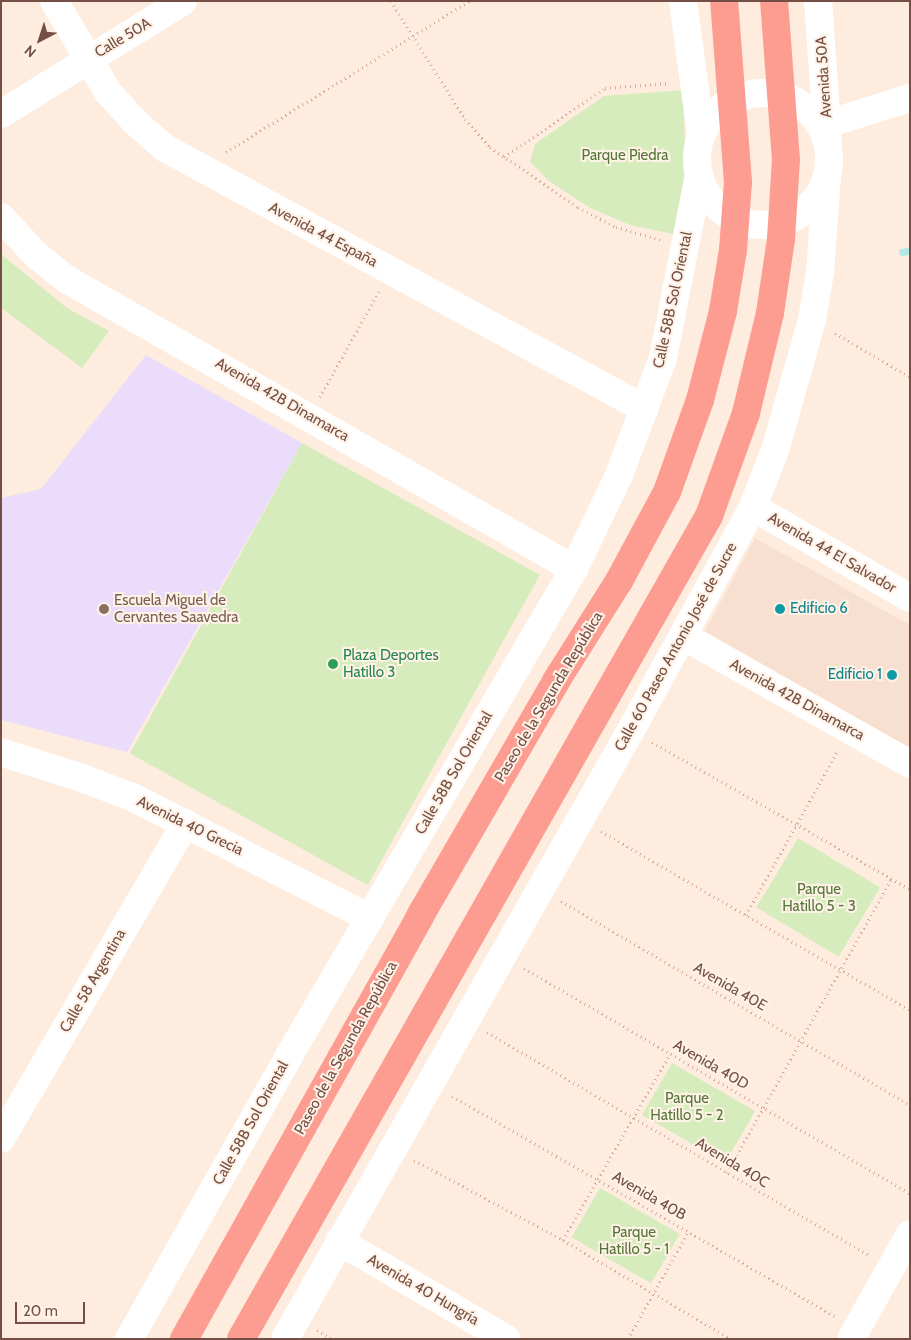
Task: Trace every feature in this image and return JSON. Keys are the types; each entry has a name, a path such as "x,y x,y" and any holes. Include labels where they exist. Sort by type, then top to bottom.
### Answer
{"highway":[{"name":"Paseo de la Segunda República","path":"184,1339 420,916 552,690 619,581 667,492 700,400 723,311 733,250 738,182 724,1"},
{"path":"241,1339 670,591 709,516 746,413 770,313 782,239 786,160 774,1"}],"street":[{"name":"Avenida 44 España","path":"54,1 108,92 135,122 165,148 200,169 645,410"},
{"name":"Calle 50A","path":"1,114 183,1"},
{"path":"683,1 701,135 697,157 699,175 712,200 734,218 753,224 772,224 791,219 807,208 819,194 828,165 823,132 811,113 793,100 772,93 750,94 729,102 712,116 701,135"},
{"name":"Avenida 50A","path":"818,1 828,165"},
{"path":"827,124 910,98"},
{"name":"Calle 60 Paseo Antonio José de Sucre","path":"430,1083 631,730 753,507 776,447 812,320 820,272 828,165"},
{"name":"Calle 58B Sol Oriental","path":"129,1339 370,918 574,569 645,410 663,358 699,175"},
{"name":"Avenida 42B Dinamarca","path":"1,217 35,254 66,279 309,415 574,569"},
{"name":"Avenida 44 El Salvador","path":"753,507 910,598"},
{"name":"Avenida 42B Dinamarca","path":"683,636 910,764"},
{"name":"Avenida 40 Grecia","path":"1,752 85,779 186,822 370,918"},
{"name":"Calle 58 Argentina","path":"1,1139 186,822"},
{"path":"285,1339 430,1083"},
{"path":"854,1334 910,1234"},
{"name":"Avenida 40 Hungría","path":"339,1241 507,1339"}],"path":[{"path":"391,1 465,120 490,147 578,207 616,227 686,246"},
{"path":"200,169 411,35 470,1"},
{"path":"504,156 605,88 693,81"},
{"path":"309,415 391,271"},
{"path":"812,320 910,377"},
{"path":"746,915 849,729"},
{"path":"631,730 910,889"},
{"path":"580,819 910,1010"},
{"path":"727,1173 892,878"},
{"name":"Avenida 40E","path":"540,888 910,1105"},
{"name":"Avenida 40D","path":"502,955 910,1194"},
{"name":"Avenida 40C","path":"466,1020 891,1268"},
{"path":"563,1240 670,1054"},
{"name":"Avenida 40B","path":"430,1083 688,1232 854,1334"},
{"path":"392,1148 563,1240 731,1339"},
{"path":"628,1339 688,1232"}],"shaded area":[{"name":"Escuela Miguel de Cervantes Saavedra","path":"146,355 302,443 127,752 1,720 1,498 41,489"},
{"path":"755,538 910,625 910,748 705,631"}],"green space":[{"name":"Parque Piedra","path":"683,90 686,176 677,235 630,225 590,208 549,181 530,162 535,144 604,96"},
{"path":"1,254 67,308 109,331 82,368 1,308"},
{"name":"Plaza Deportes Hatillo 3","path":"302,443 540,575 368,885 130,753"},
{"name":"Parque Hatillo 5 - 3","path":"798,838 880,887 839,957 756,907"},
{"name":"Parque Hatillo 5 - 2","path":"672,1063 755,1111 725,1163 642,1115"},
{"name":"Parque Hatillo 5 - 1","path":"600,1188 680,1234 651,1283 572,1237"}],"waterway":[{"path":"902,252 910,250"}],"place":[{"name":"Escuela Miguel de Cervantes Saavedra","path":"104,609"},
{"name":"Edificio 6","path":"780,609"},
{"name":"Plaza Deportes Hatillo 3","path":"333,664"},
{"name":"Edificio 1","path":"892,675"}]}
